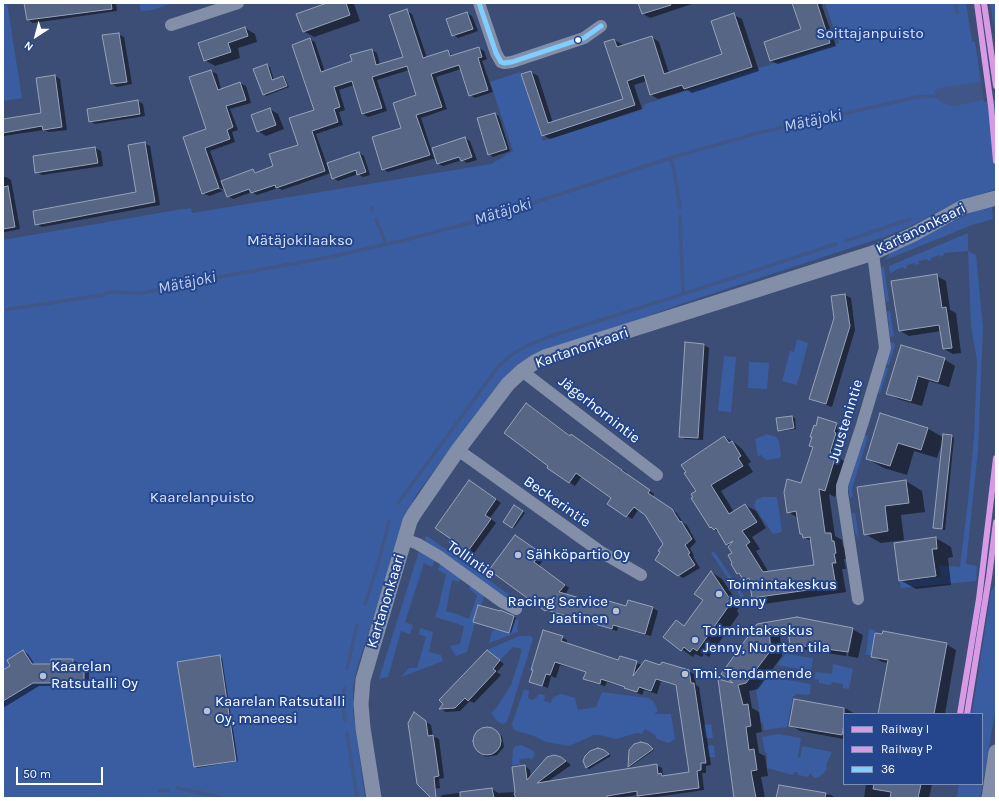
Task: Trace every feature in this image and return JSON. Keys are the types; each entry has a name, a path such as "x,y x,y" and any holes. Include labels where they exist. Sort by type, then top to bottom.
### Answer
{"street":[{"path":"171,25 238,3"},
{"path":"479,3 496,53 501,62 504,63 512,62 584,38 601,26"},
{"name":"Kartanonkaari","path":"374,798 363,728 361,704 363,680 405,539 414,514 458,450 508,384 522,371 535,362 558,353 873,253 914,234 963,207 996,198"},
{"name":"Juustenintie","path":"858,599 842,486 885,348 873,253"},
{"name":"Jägerhornintie","path":"522,371 657,475"},
{"name":"Beckerintie","path":"458,450 601,552 641,575"},
{"name":"Tollintie","path":"405,539 418,544 440,557 502,602 516,609"},
{"path":"992,790 996,752"}],"green space":[{"path":"3,3 7,3 22,98 3,101"},
{"path":"139,3 173,3 152,10 141,11"},
{"name":"Kaarelanpuisto","path":"825,3 966,3 972,41 975,42 984,100 996,97 996,189 963,200 909,227 884,237 681,304 621,326 495,389 416,495 407,513 357,668 353,688 353,710 365,798 3,798 3,240 177,210 191,208 192,213 491,164 513,151 490,82 520,72 543,141 641,110 645,104 648,103 839,43"},
{"path":"990,3 996,3 996,38 995,32"},
{"path":"992,206 993,219 972,225 885,260 890,253 975,211"},
{"path":"968,233 968,251 944,253 944,255 940,257 939,255 928,261 927,259 919,261 919,264 916,265 915,263 907,265 907,268 904,269 903,267 890,273 889,266"},
{"path":"968,251 976,255 983,327 978,450 966,564 977,566 976,581 901,588 900,582 942,576 938,565 960,567 974,437 977,361 971,325"},
{"path":"882,267 884,267 889,301 886,302 881,270"},
{"path":"887,311 890,311 894,336 890,337"},
{"path":"797,339 808,343 797,385 782,381 790,351 794,352"},
{"path":"894,342 895,346 889,365 886,364 890,343"},
{"path":"724,356 736,357 731,412 718,411"},
{"path":"749,362 769,363 767,389 748,388"},
{"path":"885,367 888,368 880,394 878,392"},
{"path":"767,434 776,437 779,441 781,454 780,458 766,460 761,455 758,456 755,439"},
{"path":"864,435 868,436 852,489 853,497 850,498 848,488"},
{"path":"763,497 777,497 782,532 773,534 754,506 756,500"},
{"path":"852,513 855,513 859,539 855,532"},
{"path":"427,536 521,603 522,608 517,607 425,540 425,537"},
{"path":"419,551 435,560 432,567 424,563 405,622 413,625 410,634 401,631 388,677 379,679"},
{"path":"714,551 747,601 745,603 711,553"},
{"path":"441,562 461,577 459,582 452,580 446,611 469,619 477,596 469,588 471,584 485,593 481,605 478,605 467,652 456,656 450,646 460,644 464,626 435,617 446,574 438,570"},
{"path":"996,584 996,707 983,781 983,713 972,713 991,591"},
{"path":"513,619 519,620 517,627 518,632 489,643 492,631 499,630"},
{"path":"420,628 433,632 429,652 441,655 443,661 401,677 409,668 417,668 426,637 419,634"},
{"path":"869,629 875,630 871,655 866,655"},
{"path":"519,636 531,636 533,639 507,722 503,724 498,722 491,713 497,707 511,685 522,649 513,647 500,660 487,650"},
{"path":"786,654 813,658 811,671 777,665"},
{"path":"833,664 853,669 849,689 843,688 843,684 832,682 831,685 819,683 819,680 814,679 816,672 832,674"},
{"path":"770,668 772,670 768,677 811,684 810,695 795,694 795,696 793,696 787,727 764,730 763,723 761,723 756,688"},
{"path":"524,689 529,691 528,698 531,700 535,699 539,694 545,695 544,701 551,703 553,697 561,694 575,698 578,710 596,707 602,692 648,698 653,701 657,708 657,712 654,714 671,714 675,739 669,743 657,739 655,735 645,729 642,734 637,733 616,739 594,735 569,746 546,742 532,735 516,731 513,728 512,724"},
{"path":"711,724 713,738 705,738 703,725"},
{"path":"778,734 801,738 798,757 800,758 802,746 832,752 826,765 827,769 824,773 819,777 814,778 810,773 808,777 798,775 797,772 794,772 793,775 767,768 767,753 765,753 762,737"},
{"path":"521,745 532,750 535,755 531,760 530,758 519,759 520,764 512,765 513,749 515,746"},
{"path":"714,745 715,757 709,757 707,746"},
{"path":"959,785 982,785 980,798 957,798"}],"shaded area":[{"path":"996,75 996,97 954,106 938,100 934,92 939,88 974,83"}],"pier":[{"path":"996,73 996,99 984,102 981,78"}],"building":[{"path":"24,3 111,3 112,9 27,20"},
{"path":"327,3 346,3 350,15 303,32 296,14"},
{"path":"638,3 670,3 671,5 642,14"},
{"path":"792,3 817,3 830,43 770,61 764,42 801,29"},
{"path":"407,9 423,58 448,50 450,56 479,47 482,57 478,58 488,90 469,96 459,65 431,74 442,107 416,115 430,155 382,170 372,137 401,128 393,103 416,95 407,66 372,77 382,108 362,114 352,81 334,87 340,107 334,109 338,122 312,131 325,171 276,188 275,185 251,193 249,189 227,197 221,181 253,169 255,173 273,166 269,154 298,145 289,118 314,110 292,45 310,38 321,72 352,61 350,55 372,49 376,65 403,57 389,15"},
{"path":"467,12 473,29 452,36 446,19"},
{"path":"734,13 752,67 684,89 682,85 650,95 644,75 627,81 635,105 542,136 521,74 531,71 548,123 623,99 604,42 614,39 617,47 652,36 664,74 722,54 711,21"},
{"path":"245,27 248,36 228,43 231,52 204,61 198,43"},
{"path":"119,33 127,82 111,84 102,35"},
{"path":"267,64 272,80 283,76 287,86 263,95 253,69"},
{"path":"211,70 218,90 240,82 246,100 226,106 233,127 227,130 230,139 205,148 219,188 202,194 183,137 206,129 189,77"},
{"path":"55,75 62,127 43,130 42,126 3,133 3,119 41,113 36,78"},
{"path":"138,100 140,114 89,122 87,109"},
{"path":"270,108 276,125 257,132 251,115"},
{"path":"495,113 507,149 488,155 477,118"},
{"path":"465,137 472,157 461,161 459,157 437,164 432,148"},
{"path":"145,142 155,202 35,225 33,211 136,192 128,145"},
{"path":"95,147 98,163 35,173 33,156"},
{"path":"359,152 366,172 357,175 356,170 332,179 327,163"},
{"path":"8,186 15,227 3,229 3,187"},
{"path":"937,274 942,308 946,307 952,348 943,349 939,325 899,331 891,281"},
{"path":"845,294 850,326 826,404 809,399 834,318 831,296"},
{"path":"685,342 704,344 698,438 679,437"},
{"path":"901,345 945,358 938,382 918,376 911,401 886,394"},
{"path":"526,403 570,436 571,434 650,490 648,493 672,509 692,539 685,545 690,553 688,554 695,565 678,576 655,560 660,552 658,551 663,544 645,515 634,507 626,517 607,504 611,498 576,473 569,483 547,468 548,466 504,433"},
{"path":"880,413 928,428 921,450 898,443 890,466 866,459"},
{"path":"792,416 794,428 778,431 776,418"},
{"path":"818,417 837,423 834,432 836,433 830,452 834,454 833,457 835,458 825,491 819,489 825,533 831,533 832,541 834,541 836,563 832,563 836,586 752,598 749,578 744,581 739,573 737,574 728,555 732,553 728,547 733,541 726,545 716,528 714,530 711,527 710,528 691,498 693,497 691,494 696,491 684,473 686,472 681,465 724,436 729,443 732,441 741,456 738,458 743,466 711,485 729,514 745,504 757,522 742,531 750,542 746,545 763,572 814,565 810,537 803,538 802,534 800,534 796,511 787,513 784,492 787,479 801,483 813,447 809,446 812,437 810,437 814,425 816,426"},
{"path":"943,434 952,435 942,529 933,528"},
{"path":"469,480 496,499 485,515 491,519 466,554 449,542 451,539 435,528"},
{"path":"906,480 909,503 885,506 888,531 864,535 857,487"},
{"path":"514,505 523,511 512,528 503,522"},
{"path":"515,535 541,553 534,562 565,585 559,592 604,605 605,600 626,606 628,600 653,607 645,634 613,625 612,629 546,610 545,611 489,570"},
{"path":"936,537 937,549 932,549 936,576 899,581 894,543"},
{"path":"711,571 730,599 726,604 728,607 697,651 693,648 690,652 684,647 681,651 663,637 676,620 684,626 703,600 694,594"},
{"path":"478,605 500,610 514,616 509,633 473,622"},
{"path":"797,617 853,628 848,652 790,644 787,628 769,631 771,650 746,683 738,685 743,705 748,704 751,726 746,727 749,750 754,749 757,770 751,771 756,798 734,798 718,679 733,683 721,674 757,624"},
{"path":"543,630 563,636 561,641 618,660 620,656 637,661 633,676 645,660 660,665 662,662 689,670 691,683 694,683 706,763 701,763 701,770 697,771 699,788 637,796 637,791 607,796 607,798 516,798 514,794 512,767 525,765 527,780 547,757 554,755 561,757 566,761 537,783 657,764 658,774 661,773 662,776 689,772 676,685 656,679 651,691 639,687 637,692 601,679 600,684 583,679 586,672 555,662 550,675 546,674 542,686 529,682"},
{"path":"883,631 947,643 934,713 878,713 888,660 871,657 875,633 882,634"},
{"name":"Kaarelan Ratsutalli Oy","path":"23,650 32,664 51,664 51,659 73,659 73,664 84,664 84,683 33,683 3,701 3,670 10,666 7,660"},
{"path":"487,650 500,660 493,669 496,671 468,701 465,698 455,708 439,709 443,704 439,700"},
{"name":"Kaarelan Ratsutalli Oy, maneesi","path":"220,655 236,761 194,767 177,662"},
{"path":"794,699 844,708 842,735 789,726"},
{"path":"414,712 426,721 428,736 433,735 439,776 434,777 436,798 431,798 417,784 408,723"},
{"path":"487,727 493,728 497,731 500,735 500,747 497,751 493,754 487,755 481,754 477,751 474,747 473,741 474,735 477,731 481,728"},
{"path":"641,742 648,744 653,749 628,767 629,750 634,744"},
{"path":"598,748 609,754 586,768 583,761 585,756 590,751"},
{"path":"779,785 826,793 825,798 776,798"},
{"path":"874,785 921,785 918,798 890,798 891,792 873,789"},
{"path":"492,788 494,798 460,798 460,792"}],"waterway":[{"path":"955,3 957,13"},
{"name":"Mätäjoki","path":"3,310 103,295 108,292 141,293 157,290 171,284 208,279 330,257 409,239 481,220 670,158 758,133 917,97 936,96"},
{"path":"670,158 674,170 680,208"},
{"path":"398,503 498,367 511,355 526,346 551,336 683,294 680,217"},
{"path":"376,219 386,244"},
{"path":"846,241 910,219"},
{"path":"683,294 836,244"},
{"path":"365,604 389,522"},
{"path":"347,668 357,625"},
{"path":"345,687 343,695 345,721"},
{"path":"347,733 357,798"},
{"path":"177,788 224,798"},
{"path":"159,791 168,790"}],"rail line":[{"name":"I","path":"977,3 991,106 996,161"},
{"name":"P","path":"984,3 996,86"},
{"name":"I","path":"960,713 979,599 996,458"},
{"name":"P","path":"967,713 989,577 996,522"}],"transit line":[{"name":"36","path":"479,3 496,53 501,62 504,63 512,62 584,38 601,26"}],"place":[{"name":"Sähköpartio Oy","path":"518,555"},
{"name":"Toimintakeskus Jenny","path":"719,594"},
{"name":"Racing Service Jaatinen","path":"616,611"},
{"name":"Toimintakeskus Jenny, Nuorten tila","path":"695,640"},
{"name":"Tmi. Tendamende","path":"685,674"},
{"name":"Kaarelan Ratsutalli Oy","path":"43,676"},
{"name":"Kaarelan Ratsutalli Oy, maneesi","path":"207,711"}],"park label":[{"name":"Soittajanpuisto","path":"870,34"},
{"name":"Mätäjokilaakso","path":"300,241"}]}
